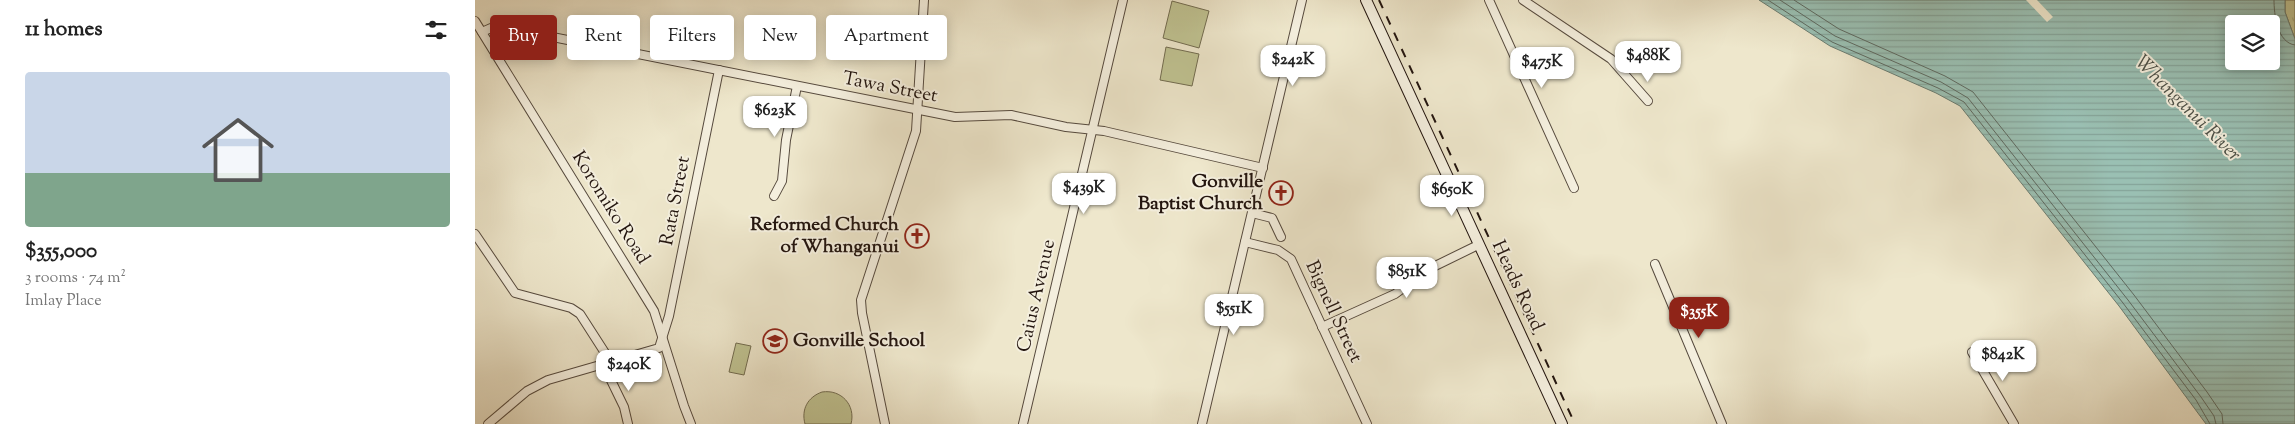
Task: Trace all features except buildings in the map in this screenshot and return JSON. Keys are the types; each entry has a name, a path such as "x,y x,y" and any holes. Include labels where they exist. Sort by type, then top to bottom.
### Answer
{"main road":[{"name":"Heads Road","path":"1365,0 1561,424"}],"street":[{"path":"885,424 861,313 861,300 913,144 918,110 924,0"},
{"name":"Caius Avenue","path":"1023,424 1123,0"},
{"path":"1202,424 1302,0"},
{"path":"1489,0 1574,188"},
{"path":"1523,0 1611,59 1648,101"},
{"name":"Koromiko Road","path":"475,21 654,311 683,406 691,424"},
{"name":"Tawa Street","path":"482,32 491,28 502,27 955,117 1011,115 1066,127 1119,133 1263,168"},
{"name":"Rata Street","path":"663,339 719,70"},
{"path":"774,196 782,180 786,140 797,86"},
{"path":"1252,213 1272,218 1281,237"},
{"path":"475,234 515,293 571,308 580,314 607,356 605,368 624,407 628,424"},
{"name":"Bignell Street","path":"1245,242 1278,250 1291,259 1367,424"},
{"path":"1322,327 1395,294 1429,268 1479,245"},
{"path":"1655,264 1722,424"},
{"path":"488,424 538,384 659,348 663,339"},
{"path":"1972,352 2014,424"}],"green space":[{"path":"2285,0 2295,0 2295,39 2285,12"},
{"path":"1172,1 1209,11 1199,48 1163,38"},
{"path":"1166,47 1199,54 1192,86 1160,80"},
{"path":"736,343 751,346 744,375 729,372"},
{"path":"822,392 835,393 846,400 851,411 851,424 805,424 804,413 809,400"}],"water":[{"name":"Whanganui River","path":"1759,0 2285,0 2285,12 2295,39 2295,424 2206,424 2119,306 1960,106 1936,93 1830,46"}],"pier":[{"path":"2026,0 2037,0 2053,17 2047,22"}],"railway":[{"path":"1379,0 1575,424"}],"place":[{"name":"Gonville Baptist Church","path":"1281,193"},
{"name":"Reformed Church of Whanganui","path":"917,236"},
{"name":"Gonville School","path":"775,341"}]}
